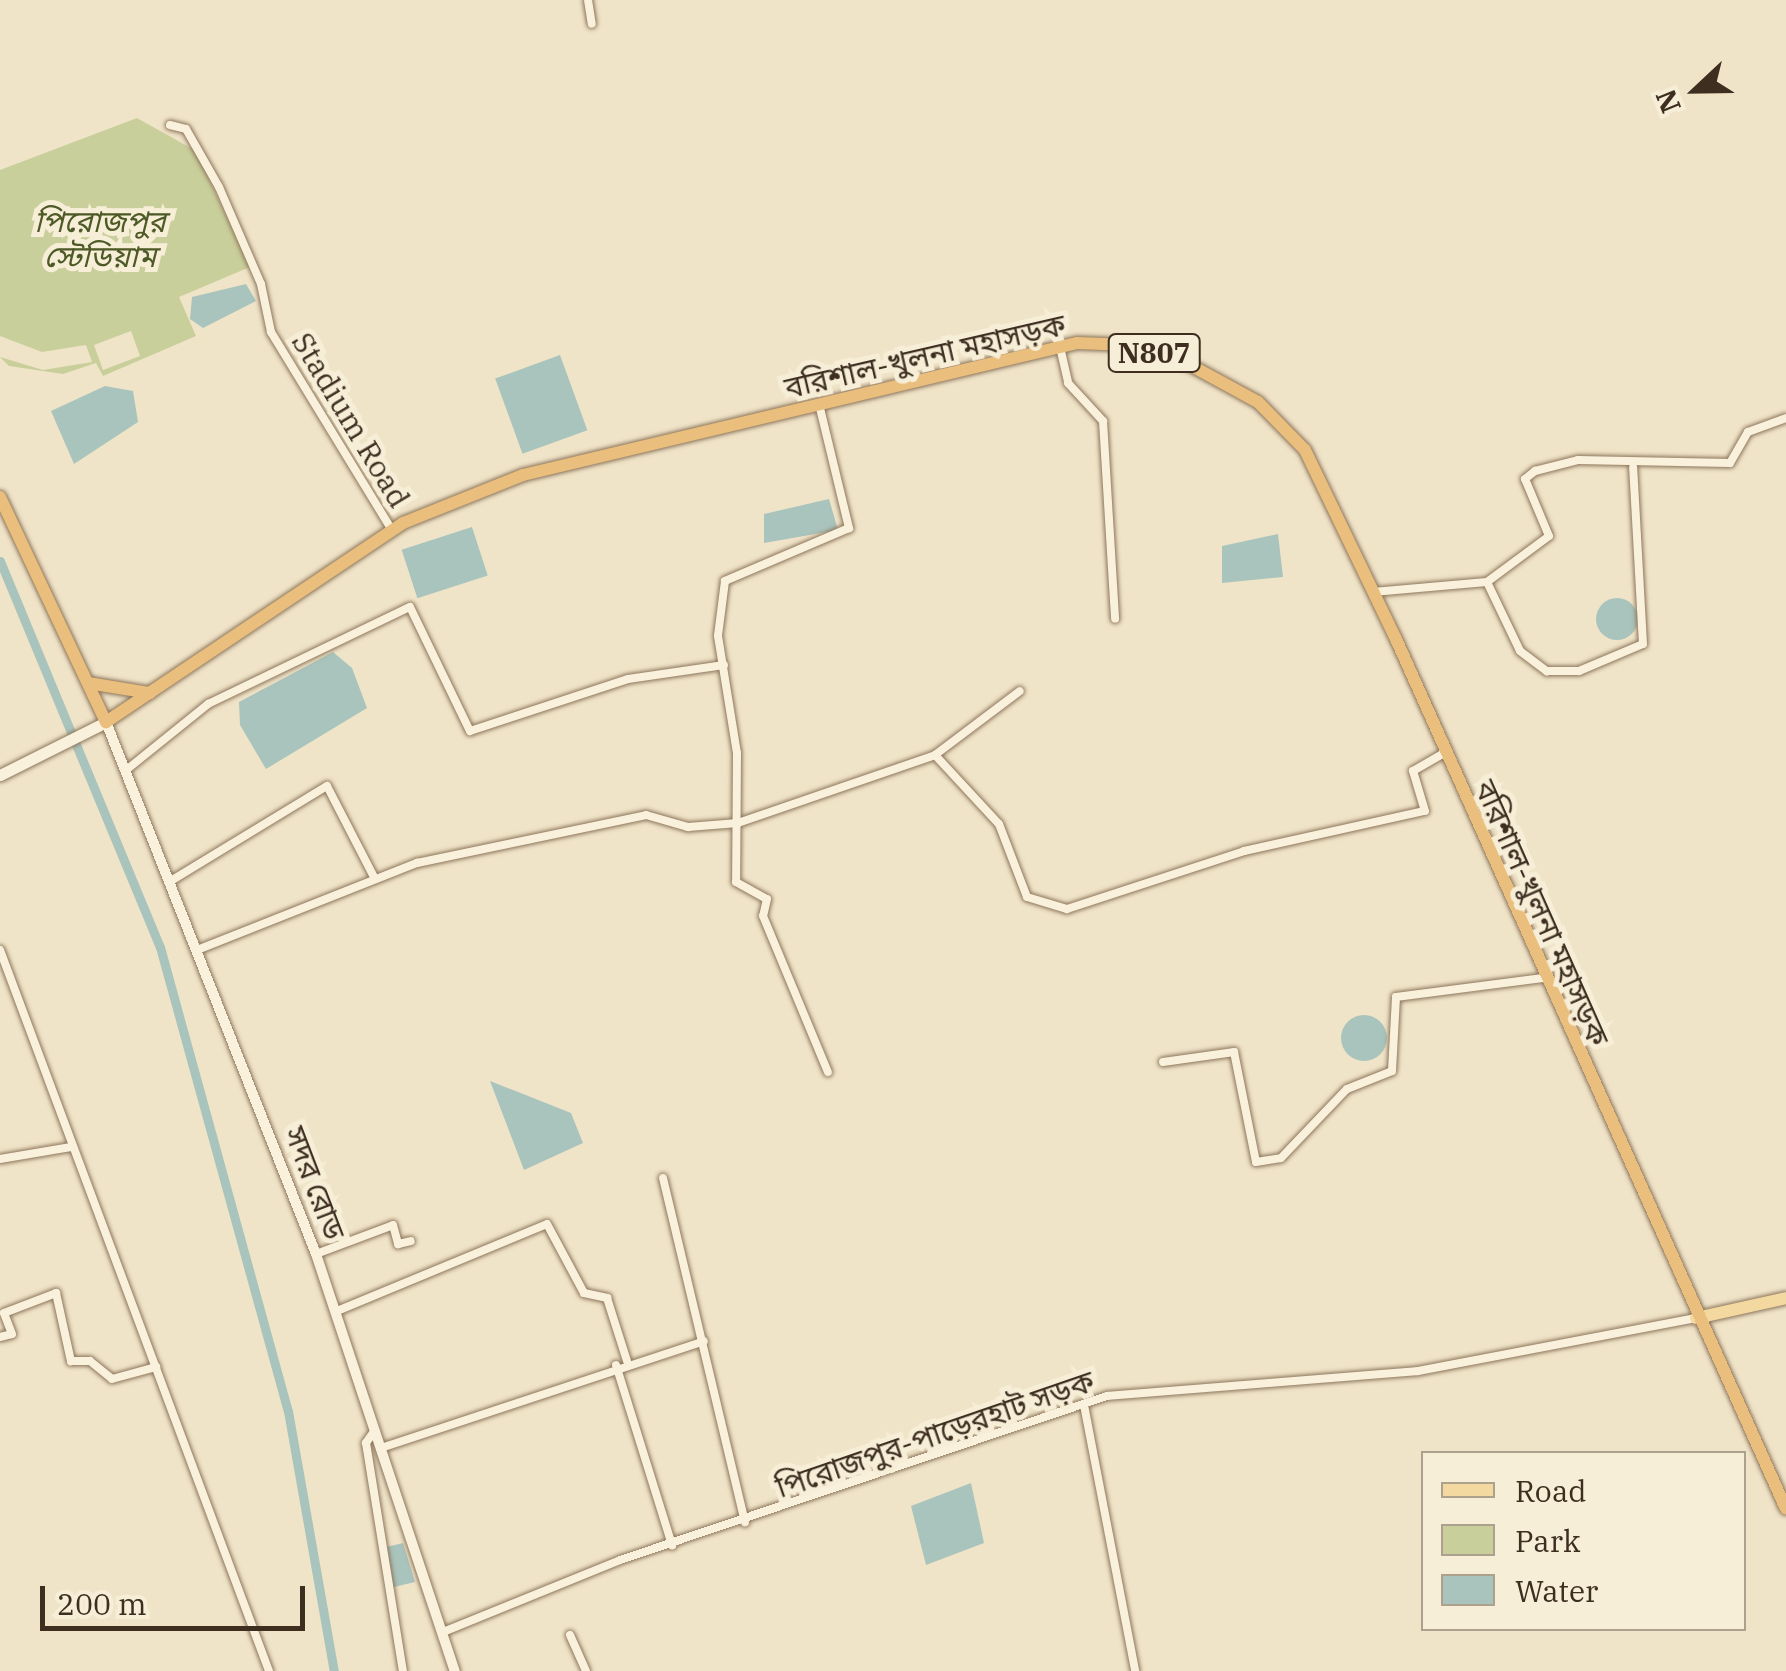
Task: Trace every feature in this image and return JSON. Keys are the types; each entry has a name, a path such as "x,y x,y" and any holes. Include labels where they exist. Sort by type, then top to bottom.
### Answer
{"highway":[{"name":"বরিশাল-খুলনা মহাসড়ক","path":"106,722 392,530 458,494 1060,347 1130,345 1258,402 1305,450 1373,592 1696,1318 1786,1509"},
{"path":"0,497 106,722"},
{"path":"88,683 150,693"}],"main road":[{"path":"0,775 106,722"},
{"path":"1696,1318 1786,1298"}],"street":[{"path":"588,0 592,24"},
{"name":"Stadium Road","path":"170,125 186,129 220,186 261,284 271,332 392,530"},
{"path":"1060,347 1068,383 1103,421 1115,618"},
{"path":"819,404 849,528 724,581 724,665 738,823 736,882 768,898 763,916 828,1072"},
{"path":"1373,592 1487,582 1549,536 1524,479 1578,460 1633,466 1730,464 1748,432 1786,418"},
{"path":"1487,582 1520,651 1547,671 1579,671 1643,644 1633,466"},
{"path":"125,771 208,704 410,608 470,730 481,732 628,679 724,665"},
{"path":"197,950 374,878 646,815 688,827 738,823 935,755 1020,690"},
{"name":"সদর রোড","path":"106,722 316,1254 455,1671"},
{"path":"935,755 999,824 1027,897 1067,909 1244,851 1425,811 1413,771 1444,753"},
{"path":"169,882 327,786 374,878"},
{"path":"0,950 269,1671"},
{"path":"1162,1062 1234,1052 1256,1162 1280,1158 1347,1089 1392,1071 1396,997 1543,978"},
{"path":"0,1160 71,1147"},
{"path":"663,1178 745,1522"},
{"path":"336,1311 548,1224 584,1293 607,1298 627,1361"},
{"path":"316,1254 393,1225 398,1244 411,1241"},
{"path":"0,1337 12,1334 4,1312 56,1293 71,1361 90,1361 112,1379 156,1367"},
{"name":"পিরোজপুর-পাড়েরহাট সড়ক","path":"443,1632 672,1545 1084,1404 1418,1370 1696,1318"},
{"path":"381,1448 627,1361 704,1341"},
{"path":"616,1365 672,1545"},
{"path":"1084,1404 1134,1671"},
{"path":"375,1430 366,1443 403,1671"},
{"path":"570,1635 586,1671"}],"green space":[{"name":"পিরোজপুর স্টেডিয়াম","path":"137,118 196,151 250,267 179,297 196,336 103,376 96,363 63,374 9,366 0,357 43,370 92,362 86,345 42,352 0,336 0,170","holes":["131,331 140,356 103,370 94,345"]}],"water":[{"path":"246,284 256,301 203,328 190,319 192,297"},
{"path":"560,355 587,430 523,454 495,379"},
{"path":"105,386 133,391 138,422 74,464 51,411"},
{"path":"829,499 838,530 764,543 764,514"},
{"path":"472,527 488,576 417,598 402,550"},
{"path":"1278,534 1283,577 1222,583 1222,546"},
{"path":"1617,598 1632,604 1638,619 1632,634 1617,640 1602,634 1596,619 1602,604"},
{"path":"333,652 352,668 367,708 266,769 240,725 239,702"},
{"path":"1364,1015 1380,1022 1387,1038 1380,1054 1364,1061 1348,1054 1341,1038 1348,1022"},
{"path":"490,1081 571,1113 583,1143 524,1170"},
{"path":"971,1483 984,1543 926,1565 911,1506"},
{"path":"403,1543 415,1582 390,1588 382,1548"}],"waterway":[{"path":"0,561 160,947 288,1411 334,1671"}]}
